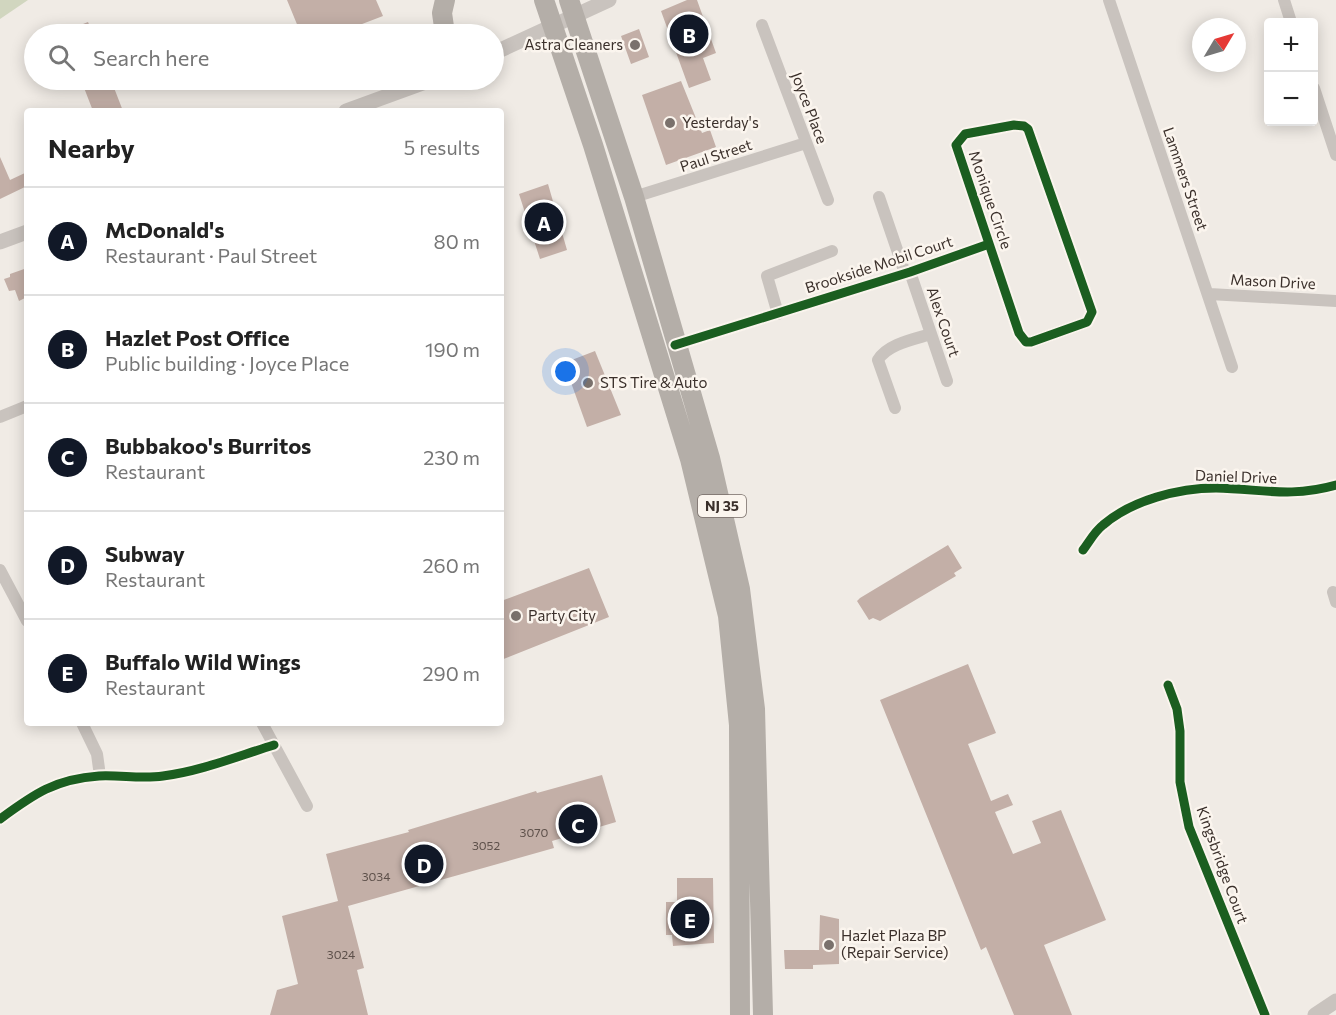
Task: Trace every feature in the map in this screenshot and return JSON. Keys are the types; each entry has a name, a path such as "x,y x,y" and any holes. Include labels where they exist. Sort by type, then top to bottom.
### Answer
{"highway":[{"path":"444,24 442,13 445,0"},
{"name":"NJ 35","path":"544,0 554,25 690,459 728,616 739,725 740,1015"},
{"name":"NJ 35","path":"572,8 634,197 675,345 710,458 732,544 749,650 756,728 762,1015"}],"street":[{"path":"504,48 554,25 572,8 609,0"},
{"name":"Lammers Street","path":"1108,0 1232,367"},
{"path":"1284,0 1290,18"},
{"name":"Joyce Place","path":"762,25 828,201"},
{"path":"354,108 404,90"},
{"path":"1318,100 1336,155"},
{"name":"Monique Circle","path":"1020,124 1028,129 1092,312 1090,319 1044,339 1026,342 1019,333 989,244 956,144 965,134 1020,124"},
{"name":"Paul Street","path":"634,197 806,143"},
{"name":"Alex Court","path":"879,197 947,381"},
{"path":"0,242 24,233"},
{"name":"Brookside Mobil Court","path":"675,345 907,273 989,244"},
{"path":"778,314 767,276 832,251"},
{"name":"Mason Drive","path":"1209,294 1336,301"},
{"path":"895,408 878,360 890,349 931,334"},
{"path":"0,417 24,407"},
{"name":"Daniel Drive","path":"1083,550 1101,526 1118,514 1170,494 1214,488 1292,494 1336,485"},
{"path":"0,570 24,615"},
{"name":"Kingsbridge Court","path":"1168,685 1177,709 1180,731 1180,782 1189,827 1265,1015"},
{"path":"83,726 97,754 100,776"},
{"path":"264,726 307,806"},
{"path":"0,819 50,785 100,776 137,778 166,776 274,745"},
{"path":"1315,1015 1336,1001"}],"green space":[{"path":"0,0 28,0 0,19"}],"building":[{"path":"287,0 376,0 383,16 362,24 297,24"},
{"path":"687,0 697,0 716,53 703,58 711,80 689,88 661,11"},
{"path":"639,29 649,57 631,64 621,36"},
{"path":"681,81 702,133 710,130 716,147 666,165 642,95"},
{"path":"85,90 115,90 122,108 92,108"},
{"path":"0,157 10,180 24,173 24,187 0,199"},
{"path":"548,184 567,250 540,259 519,194"},
{"path":"24,269 24,298 19,301 15,290 9,291 4,279 10,277 10,274"},
{"path":"595,351 621,415 587,427 564,363"},
{"path":"948,545 962,568 954,573 956,576 880,621 873,618 869,620 857,601 860,598"},
{"path":"589,568 609,617 504,659 504,600"},
{"path":"968,664 996,733 968,744 991,801 1008,794 1013,805 995,812 1013,854 1041,843 1032,821 1061,810 1106,920 1044,945 1072,1015 1014,1015 986,947 981,950 880,700"},
{"path":"602,775 616,822 552,841 554,848 348,906 364,968 357,970 368,1015 270,1015 277,990 298,984 282,916 338,901 326,854 409,832 408,830 536,791 537,793"},
{"path":"677,878 713,878 714,943 673,946 672,935 666,935 666,902 677,902"},
{"path":"820,915 839,919 839,964 813,965 813,969 785,969 784,950 819,950"}],"cycle path":[{"path":"1014,125 1028,129 1092,312 1087,322 1031,342 1026,342 1019,333 956,145 965,134 1014,125"},
{"path":"675,345 910,272 989,244"},
{"path":"1083,550 1097,530 1115,516 1142,502 1172,493 1216,488 1290,492 1336,485"},
{"path":"1168,685 1177,709 1180,731 1180,782 1189,827 1265,1015"},
{"path":"0,819 35,795 70,780 99,776 147,777 177,774 274,745"}],"place":[{"name":"Hazlet Post Office","path":"689,34"},
{"name":"Astra Cleaners","path":"635,45"},
{"name":"Yesterday's","path":"670,123"},
{"name":"McDonald's","path":"544,222"},
{"name":"STS Tire & Auto","path":"588,383"},
{"name":"Party City","path":"516,616"},
{"name":"Bubbakoo's Burritos","path":"578,824"},
{"name":"Subway","path":"424,864"},
{"name":"Buffalo Wild Wings","path":"690,919"},
{"name":"Hazlet Plaza BP (Repair Service)","path":"829,945"}]}
